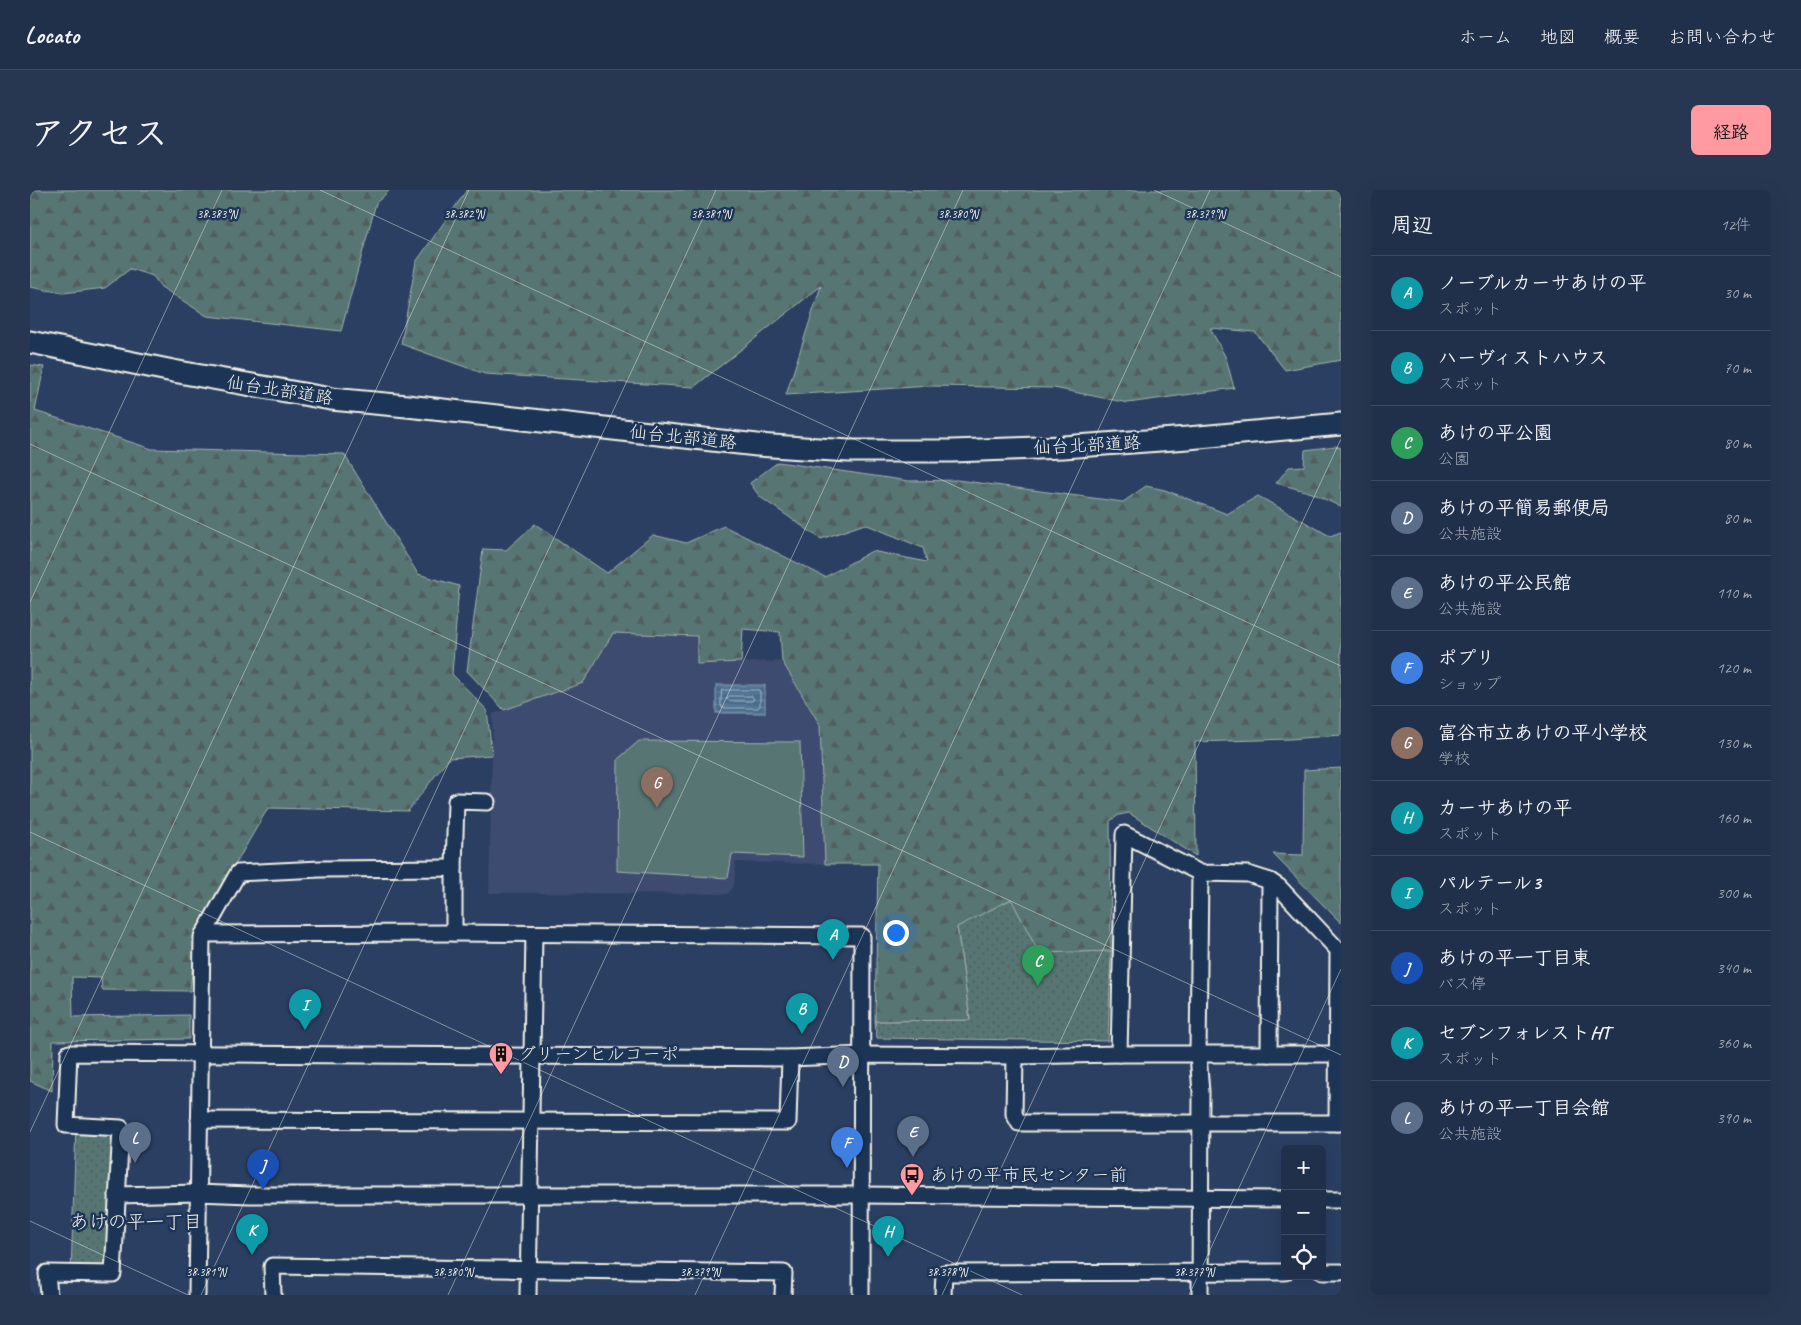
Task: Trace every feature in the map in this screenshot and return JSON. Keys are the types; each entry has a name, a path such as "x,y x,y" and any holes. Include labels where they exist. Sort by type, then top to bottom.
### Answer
{"highway":[{"name":"仙台北部道路","path":"30,342 229,382 331,399 766,446 849,451 952,451 1082,446 1208,437 1341,424"}],"street":[{"path":"454,933 456,801 487,802"},
{"path":"1015,1056 1014,1114 1018,1124 1339,1123 1338,950 1270,881 1248,874 1200,874 1124,834 1119,1054"},
{"path":"197,1295 202,938 238,873 320,869 454,868"},
{"path":"1200,874 1198,1055 1201,1092 1202,1198 1200,1295"},
{"path":"1269,1054 1270,881"},
{"path":"203,934 454,933 862,936 861,1295"},
{"path":"528,1295 534,934"},
{"path":"48,1295 47,1273 113,1274 121,1128 66,1125 68,1053 790,1058 863,1055 1339,1054"},
{"path":"199,1120 788,1122 790,1058"},
{"path":"117,1195 197,1193 250,1195 861,1195 1281,1199"},
{"path":"1326,1200 1341,1200"},
{"path":"273,1295 272,1266 784,1273 783,1295"},
{"path":"943,1295 944,1273 1281,1272"},
{"path":"1326,1272 1341,1272"}],"shaded area":[{"path":"613,633 697,636 697,664 782,661 820,725 825,864 736,862 734,886 728,894 489,893 493,714 583,683"}],"green space":[{"path":"30,190 390,190 376,203 341,331 207,316 161,287 153,276 130,269 105,288 63,293 30,287"},
{"path":"467,190 1341,190 1341,360 1285,370 1255,332 1210,328 1226,358 1234,388 1128,403 1054,388 930,386 786,395 821,286 694,387 485,374 401,344 416,262"},
{"path":"30,365 44,367 35,411 152,449 344,454 418,574 459,586 452,674 487,710 492,755 449,758 408,811 268,808 196,932 190,991 102,990 101,978 72,977 73,1017 189,1015 189,1039 53,1041 52,1091 30,1081"},
{"path":"1336,446 1341,448 1341,507 1312,493 1276,483 1289,467 1304,466 1305,450"},
{"path":"778,462 909,481 957,480 1123,502 1146,486 1165,490 1227,514 1258,496 1330,536 1341,532 1341,735 1290,739 1195,742 1196,856 1129,813 1119,815 1110,821 1111,951 1039,953 1011,899 957,927 970,1020 875,1021 878,864 825,864 820,725 782,661 780,632 743,629 741,662 697,664 697,636 613,633 583,683 504,710 467,671 483,549 506,550 535,524 607,573 653,535 686,543 724,526 825,577 872,551 927,562 923,548 865,524 821,539 760,497 750,483"},
{"path":"639,741 800,742 803,857 732,854 728,878 617,871 618,759"},
{"path":"1341,768 1341,923 1273,854 1303,855 1304,770"},
{"path":"1012,899 1039,953 1111,951 1108,1041 877,1038 875,1021 970,1020 957,926"},
{"path":"76,1126 121,1128 113,1274 71,1273"}],"water":[{"path":"716,685 765,685 765,713 716,713"}],"place":[{"name":"富谷市立あけの平小学校","path":"657,808"},
{"name":"ノーブルカーサあけの平","path":"833,960"},
{"name":"あけの平公園","path":"1038,986"},
{"name":"パルテール3","path":"305,1030"},
{"name":"ハーヴィストハウス","path":"802,1034"},
{"name":"グリーンヒルコーポ","path":"501,1075"},
{"name":"あけの平簡易郵便局","path":"843,1087"},
{"name":"あけの平公民館","path":"913,1157"},
{"name":"あけの平一丁目会館","path":"135,1163"},
{"name":"ポプリ","path":"847,1168"},
{"name":"あけの平一丁目東","path":"263,1190"},
{"name":"あけの平市民センター前","path":"912,1196"},
{"name":"セブンフォレストHT","path":"252,1255"},
{"name":"カーサあけの平","path":"888,1257"}],"district":[{"name":"あけの平一丁目","path":"136,1222"}]}
